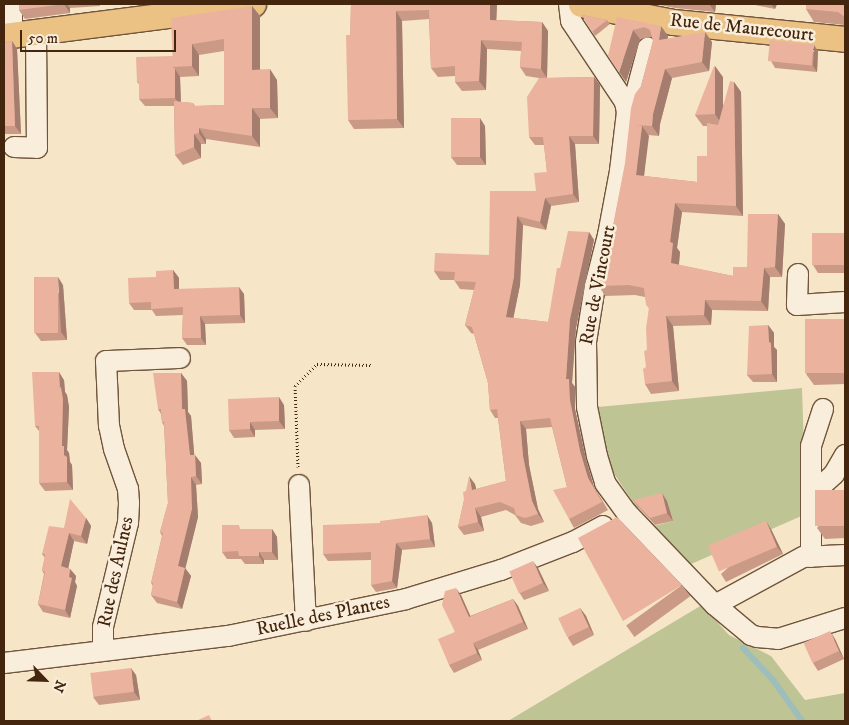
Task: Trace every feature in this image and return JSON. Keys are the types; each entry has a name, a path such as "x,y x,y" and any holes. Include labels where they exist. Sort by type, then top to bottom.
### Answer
{"main road":[{"path":"17,34 253,4"},
{"name":"Rue de Maurecourt","path":"584,5 673,22 845,39"}],"street":[{"path":"12,4 37,148 14,147"},
{"path":"584,5 571,21 625,102 636,93 648,48"},
{"name":"Rue de Vincourt","path":"625,102 627,112 620,171 589,318 585,376 586,407 600,470 614,497 627,513 716,605 751,634 768,639 778,639 845,618"},
{"path":"798,274 797,305 845,302"},
{"name":"Rue des Aulnes","path":"103,650 102,626 128,523 130,503 128,489 114,449 109,426 106,361 180,358"},
{"path":"811,557 811,446 823,409"},
{"path":"811,495 834,474 845,455"},
{"path":"299,485 306,620"},
{"name":"Ruelle des Plantes","path":"4,663 228,636 406,599 501,570 573,542 627,513"},
{"path":"716,605 803,557 845,555"}],"path":[{"path":"299,485 295,386 317,364 372,365"}],"green space":[{"path":"802,388 806,514 691,564 654,526 673,521 667,501 637,508 609,466 598,407"},
{"path":"702,605 729,635 771,656 805,700 845,693 845,721 508,721"}],"building":[{"path":"19,4 64,4 19,10"},
{"path":"351,4 490,4 490,20 542,22 541,69 520,67 522,42 481,40 479,81 455,82 455,66 431,68 429,10 396,11 397,119 348,120 346,35 350,35"},
{"path":"806,4 845,4 845,17 838,12 806,9"},
{"path":"252,6 252,70 270,69 270,108 252,108 252,136 199,128 199,133 194,134 194,147 175,155 174,101 193,103 194,106 224,105 224,39 192,44 192,66 173,67 171,18"},
{"path":"582,15 607,20 592,32"},
{"path":"617,17 661,26 659,40 705,32 702,62 665,69 653,114 652,126 636,125 642,126 636,175 697,182 697,156 707,156 707,123 718,125 730,81 734,82 736,206 675,203 670,242 673,243 671,263 733,276 733,267 747,267 748,214 778,214 775,267 764,268 761,301 705,300 704,315 666,316 672,381 645,384 643,369 646,367 644,351 647,350 646,328 649,308 646,305 644,288 629,285 599,286 607,257 625,163 631,108 635,94 641,86 653,41 650,30 645,27 633,30 619,72 608,56"},
{"path":"770,40 814,45 812,65 768,61"},
{"path":"12,41 15,126 4,126 4,42"},
{"path":"173,56 175,98 139,99 136,57"},
{"path":"714,66 715,114 695,115"},
{"path":"594,77 593,136 569,136 573,194 545,198 540,222 517,216 514,277 506,317 548,322 557,268 560,268 568,231 589,232 570,319 566,379 569,379 570,401 580,451 588,478 602,502 569,519 553,490 567,487 550,418 520,421 523,456 532,501 538,514 525,518 516,515 514,508 500,502 475,508 478,522 458,527 464,500 463,492 466,491 469,476 472,490 506,481 497,409 490,410 488,383 472,327 465,325 476,282 454,281 455,272 434,271 435,253 489,255 490,191 536,191 534,173 547,172 543,137 529,137 527,97 539,78"},
{"path":"451,118 480,118 480,157 451,157"},
{"path":"812,233 845,233 845,265 812,265"},
{"path":"173,270 174,289 239,287 240,315 200,316 201,338 182,338 183,307 151,309 151,302 129,303 128,278 156,277 156,271"},
{"path":"34,277 58,277 58,333 34,333"},
{"path":"805,319 845,319 845,373 805,373"},
{"path":"768,325 769,342 771,343 772,374 747,375 749,326"},
{"path":"32,372 59,372 59,388 61,387 63,399 62,446 64,446 64,455 67,457 67,482 39,483 39,426 35,426"},
{"path":"153,373 181,373 182,409 185,409 190,455 195,455 196,476 191,477 192,509 178,566 185,568 177,602 151,595 153,583 151,583 163,533 160,532 168,503 164,422 162,422 161,409 158,409"},
{"path":"279,397 279,421 250,422 250,429 229,430 228,399"},
{"path":"815,490 845,490 845,526 815,526"},
{"path":"662,493 667,513 650,518 633,500"},
{"path":"70,499 86,518 81,536 69,533 61,566 70,569 69,577 72,578 65,610 38,604 45,572 42,570 45,554 42,554 49,526 64,528"},
{"path":"427,515 430,539 396,543 392,581 371,585 371,552 323,554 323,525 380,523 380,521"},
{"path":"617,517 682,585 623,621 578,538"},
{"path":"766,521 777,547 719,571 708,546"},
{"path":"222,525 239,525 240,529 272,529 272,552 259,552 259,556 239,556 238,551 222,552"},
{"path":"533,561 543,583 519,594 509,572"},
{"path":"456,588 469,617 513,599 523,622 473,643 477,653 449,665 438,639 455,632 442,605 445,591"},
{"path":"580,608 589,627 567,637 558,618"},
{"path":"830,631 839,651 812,663 804,643"},
{"path":"131,668 134,692 93,697 90,673"},
{"path":"209,715 212,721 196,721"}],"waterway":[{"path":"743,648 773,680 802,721"}]}
